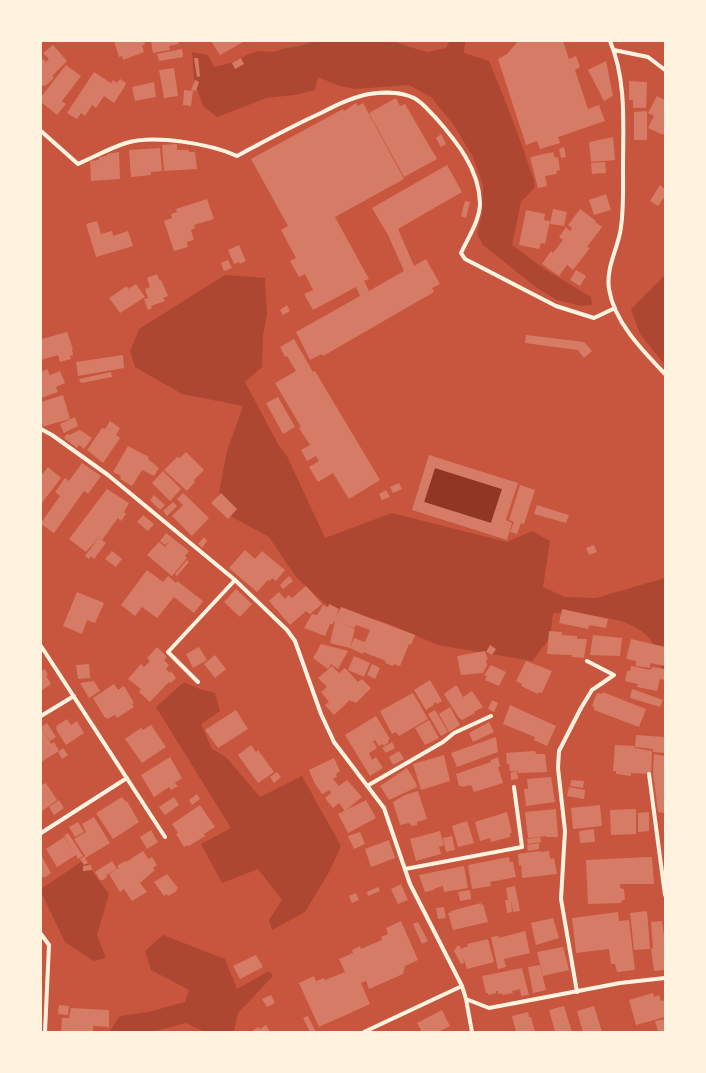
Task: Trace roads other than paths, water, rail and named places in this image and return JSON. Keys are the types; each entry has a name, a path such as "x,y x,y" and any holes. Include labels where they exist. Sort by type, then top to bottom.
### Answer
{"street":[{"path":"610,41 614,50 624,104 623,198 621,225 611,264 609,290 615,308 629,334 665,374"},
{"path":"614,50 648,58 665,70"},
{"path":"41,131 78,164 125,143 140,139 167,140 204,146 237,156 300,122 347,100 368,94 388,92 402,93 415,98 425,107 460,147 471,166 480,203 478,217 461,253 465,259 556,306 594,318 615,308"},
{"path":"41,429 52,435 108,475 235,580 287,630 295,642 321,714 334,742 384,808 410,884 462,986 472,1032"},
{"path":"198,682 168,652 235,580"},
{"path":"41,646 165,837"},
{"path":"577,992 561,899 566,831 558,768 559,750 592,690 614,675 587,661"},
{"path":"41,716 74,696"},
{"path":"367,786 443,742 454,733 491,716"},
{"path":"649,774 665,895"},
{"path":"41,833 127,778"},
{"path":"405,869 522,847 514,787"},
{"path":"41,934 48,945 45,1032"},
{"path":"466,999 489,1008 620,983 665,978"},
{"path":"364,1032 462,986"}]}
